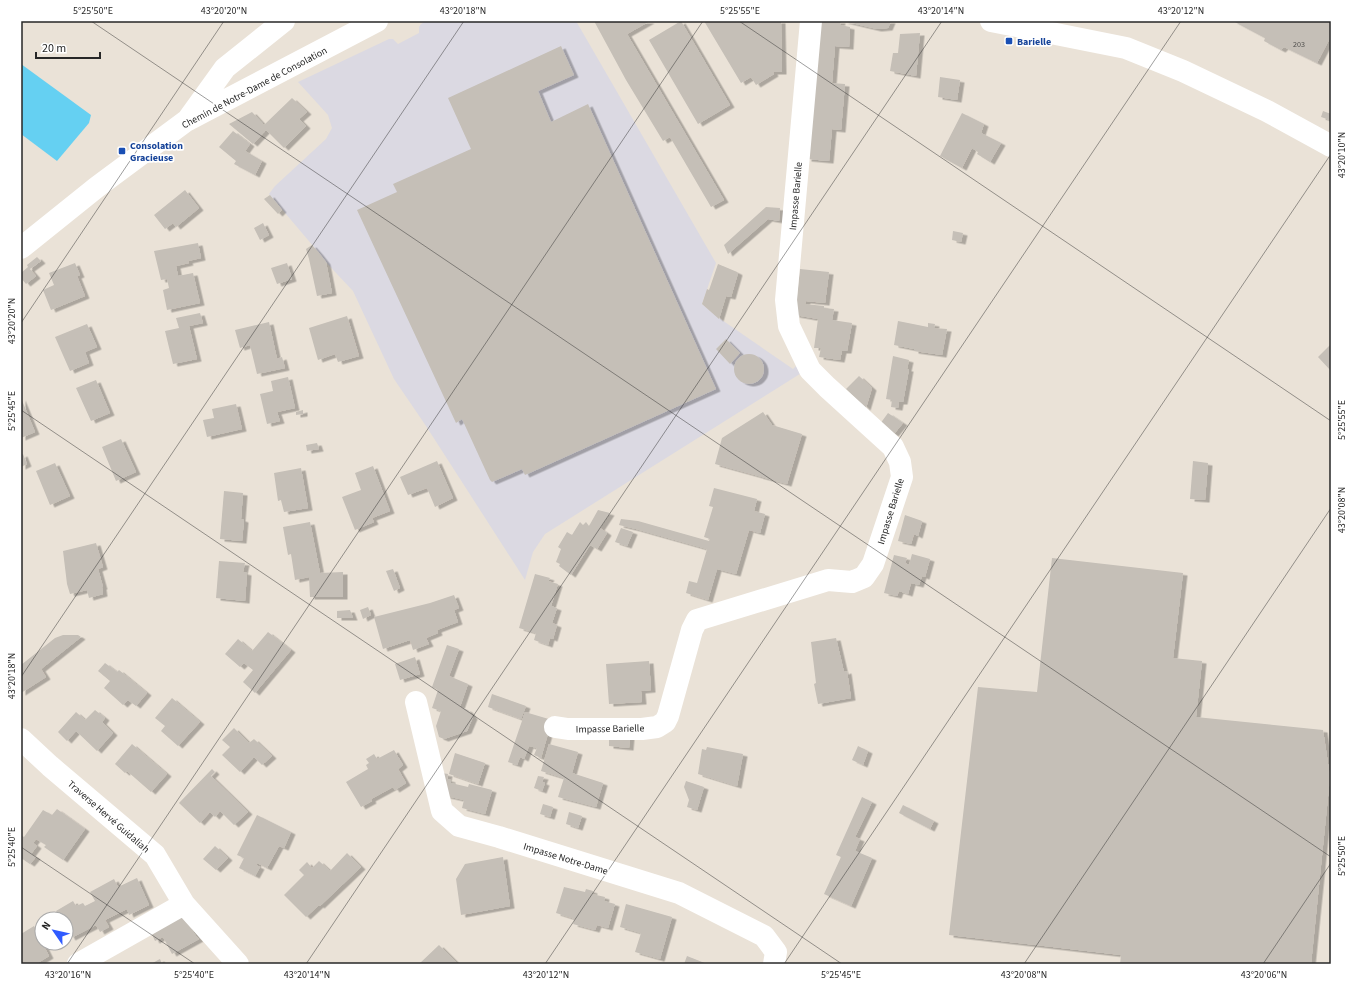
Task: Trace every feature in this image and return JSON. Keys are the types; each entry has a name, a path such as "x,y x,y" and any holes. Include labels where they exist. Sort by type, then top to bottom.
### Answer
{"street":[{"path":"186,121 225,68 284,21"},
{"name":"Chemin de Notre-Dame de Consolation","path":"21,248 97,187 186,121 377,21"},
{"name":"Impasse Barielle","path":"555,727 575,729 657,727 665,722 668,716 692,630 697,620 828,580 852,582 864,578 873,564 902,477 900,462 893,448 810,370 789,326 788,320 786,300 811,21"},
{"path":"991,21 1126,48 1183,71 1267,110 1331,146"},
{"name":"Impasse Notre-Dame","path":"416,702 442,811 460,826 679,893 764,936 776,952 774,964"},
{"name":"Traverse Hervé Guidaliah","path":"21,739 50,766 155,856 184,904 238,964"},
{"path":"78,964 184,904"}],"shaded area":[{"path":"426,21 576,21 716,263 702,304 719,318 793,369 798,364 803,372 545,534 533,552 525,580 394,379 353,291 321,257 269,194 275,186 326,139 332,128 328,115 298,82 389,39 393,39 398,44 419,33 419,27"}],"water":[{"path":"21,64 91,115 89,123 57,161 21,134"}],"building":[{"path":"594,21 650,21 627,34 724,200 711,207 670,137 663,141 626,80"},
{"path":"681,21 730,105 698,124 649,40"},
{"path":"704,21 781,21 782,72 773,72 774,74 756,85 751,77 741,83"},
{"path":"820,21 841,21 840,25 850,27 849,47 835,46 832,83 845,84 841,130 832,129 829,161 807,159"},
{"path":"843,21 891,21 888,28 877,29"},
{"path":"1233,21 1331,21 1331,36 1317,63 1284,47 1281,50 1264,41 1265,38"},
{"path":"920,33 916,76 890,71 893,53 898,53 900,34"},
{"path":"561,46 574,75 538,91 551,122 588,104 716,389 525,475 522,469 492,482 462,419 456,423 357,210 397,192 393,184 471,149 448,98"},
{"path":"940,77 960,80 957,100 938,97"},
{"path":"292,98 307,112 299,119 306,126 284,148 266,130 253,144 229,124 252,112 264,125"},
{"path":"1323,111 1331,114 1330,120 1321,117"},
{"path":"962,113 984,124 981,133 1001,143 990,162 977,154 978,152 972,148 962,168 940,156"},
{"path":"233,131 250,144 245,151 262,161 255,175 234,164 236,161 219,147"},
{"path":"185,190 199,208 176,227 173,223 165,229 154,215"},
{"path":"270,195 282,210 278,214 264,199"},
{"path":"766,207 780,208 779,221 768,219 728,254 724,245"},
{"path":"263,223 269,235 260,240 254,228"},
{"path":"953,231 963,233 961,242 952,240"},
{"path":"198,243 201,258 176,266 178,276 193,273 200,303 167,310 163,290 169,288 167,279 161,280 154,251"},
{"path":"312,245 326,262 332,293 317,296 306,249"},
{"path":"37,257 41,261 30,269 36,276 26,284 21,278 21,273 28,267 27,265"},
{"path":"75,263 80,275 77,276 85,296 51,310 43,290 54,285 49,273"},
{"path":"287,263 292,279 277,284 271,268"},
{"path":"718,264 738,273 731,297 726,296 719,319 702,304 707,289 709,290"},
{"path":"800,269 829,272 825,303 806,301 805,304 824,306 824,308 834,309 832,320 852,323 847,351 842,351 840,360 819,357 821,348 814,348 818,319 795,315"},
{"path":"200,313 203,323 189,326 197,359 173,364 165,331 179,328 176,318"},
{"path":"347,316 359,356 338,362 335,354 318,360 309,328"},
{"path":"898,321 928,327 928,323 935,324 934,328 947,329 942,355 914,351 914,349 894,345"},
{"path":"269,322 277,359 282,357 285,368 257,374 250,345 240,348 235,330"},
{"path":"87,324 97,347 85,352 89,363 70,371 55,337"},
{"path":"726,339 740,353 730,364 716,349"},
{"path":"1331,344 1331,371 1318,357"},
{"path":"749,354 760,358 764,369 760,380 749,384 738,380 734,369 738,358"},
{"path":"893,356 909,360 907,369 909,369 903,402 899,402 898,408 891,407 892,400 886,399"},
{"path":"859,376 872,388 866,408 846,389"},
{"path":"288,377 295,408 277,412 280,421 267,424 260,394 273,391 271,381"},
{"path":"96,380 110,413 91,421 76,388"},
{"path":"21,398 35,432 21,438"},
{"path":"236,404 242,429 207,437 203,420 214,418 212,409"},
{"path":"303,410 303,414 296,415 296,412"},
{"path":"763,412 772,425 802,434 787,484 715,464 722,438"},
{"path":"888,413 903,423 894,434 880,424"},
{"path":"121,439 136,472 116,481 102,447"},
{"path":"317,443 319,449 307,451 306,445"},
{"path":"23,454 27,464 21,467 21,455"},
{"path":"437,461 453,498 435,507 427,488 408,495 400,477"},
{"path":"1193,461 1208,463 1205,500 1190,499"},
{"path":"55,463 70,496 50,505 36,471"},
{"path":"373,466 390,511 372,518 374,522 355,530 342,497 361,490 355,473"},
{"path":"301,468 308,508 284,512 281,500 278,501 274,473"},
{"path":"714,488 757,499 754,511 765,514 760,533 749,530 736,574 717,569 708,600 686,593 689,581 697,583 707,549 619,525 621,519 638,521 709,541 710,539 704,537 713,507 709,506"},
{"path":"224,491 243,493 241,519 244,520 242,541 220,539"},
{"path":"598,510 610,513 600,528 607,533 597,549 590,545 571,575 556,562 561,549 558,547 567,532 572,535 580,522 583,525 586,522 589,526"},
{"path":"905,515 922,521 918,536 914,534 911,544 898,541"},
{"path":"310,522 320,573 343,572 343,597 310,597 309,577 295,580 291,554 288,555 283,527"},
{"path":"621,528 633,532 627,546 615,542"},
{"path":"96,543 103,567 98,569 103,587 103,594 89,598 87,590 70,594 67,584 63,551"},
{"path":"912,554 930,559 925,577 922,576 919,585 911,583 908,594 899,591 897,596 884,593 894,555 907,558 905,563 909,565"},
{"path":"1052,558 1183,573 1173,658 1202,661 1196,717 1323,730 1330,777 1311,964 1120,964 1121,955 949,935 978,687 1037,692"},
{"path":"219,561 245,563 243,572 247,573 245,601 216,598"},
{"path":"393,569 400,588 394,591 386,571"},
{"path":"535,574 550,578 548,581 558,584 551,606 557,608 552,623 557,625 553,639 550,638 548,645 534,640 536,633 519,628"},
{"path":"454,595 459,608 454,610 458,622 437,630 438,633 426,638 429,644 413,650 410,640 383,649 374,617 430,603"},
{"path":"368,607 371,615 363,619 360,610"},
{"path":"350,610 353,618 337,618 337,611"},
{"path":"268,632 291,650 255,693 243,682 253,670 244,663 240,667 225,654 238,639 252,651"},
{"path":"63,635 78,635 81,637 41,669 46,677 21,693 21,665 55,638"},
{"path":"836,638 844,672 847,671 851,698 818,704 814,684 816,683 811,642"},
{"path":"447,645 459,649 449,676 468,684 460,707 468,710 473,717 467,731 444,739 439,737 436,726 441,711 432,708 438,690 432,687"},
{"path":"415,657 420,674 400,680 395,664"},
{"path":"649,661 651,690 641,691 642,702 609,704 606,664"},
{"path":"105,663 117,672 119,670 147,693 136,706 128,700 123,705 104,688 110,681 98,671"},
{"path":"492,694 526,706 521,719 488,707"},
{"path":"172,698 200,722 178,746 161,731 165,726 155,718"},
{"path":"95,710 105,718 102,722 113,733 97,751 76,731 67,741 58,732 76,712 85,720"},
{"path":"525,712 552,720 541,758 534,755 537,748 529,746 524,759 520,757 517,765 508,762"},
{"path":"234,728 249,743 254,739 272,756 262,765 254,757 240,772 222,755 230,747 222,740"},
{"path":"609,734 630,736 629,748 609,746"},
{"path":"132,744 167,774 151,792 127,771 125,773 115,764"},
{"path":"549,744 578,752 572,773 603,783 596,807 558,797 564,778 541,771"},
{"path":"858,746 868,751 863,765 852,760"},
{"path":"707,747 743,754 737,786 698,774 702,749 706,750"},
{"path":"394,750 403,765 398,769 406,783 395,790 393,787 371,799 372,801 361,807 346,782 368,769 366,765 369,763 366,759 374,754 377,759"},
{"path":"455,753 485,763 478,784 449,774"},
{"path":"212,769 215,772 211,776 248,812 234,825 220,811 215,817 210,812 200,823 179,803"},
{"path":"442,773 448,774 447,779 451,780 451,783 468,787 469,784 492,790 485,814 462,808 464,800 446,796"},
{"path":"538,776 544,777 542,782 545,783 542,791 534,788"},
{"path":"686,781 704,787 697,810 687,807 689,800 684,787"},
{"path":"862,797 872,802 855,837 860,839 855,851 872,858 851,906 824,894 841,857 836,855"},
{"path":"543,804 553,807 550,817 540,814"},
{"path":"903,805 934,821 930,829 899,813"},
{"path":"57,809 85,829 63,860 44,847 46,845 36,839 33,843 37,846 31,854 36,857 30,864 21,858 21,835 24,837 43,810 52,815"},
{"path":"569,812 582,816 578,828 566,824"},
{"path":"257,815 291,832 284,848 279,846 267,868 257,863 256,865 260,867 255,876 239,868 244,858 237,855"},
{"path":"215,846 228,858 216,870 203,859"},
{"path":"347,853 361,867 320,906 319,905 306,917 284,895 304,875 299,870 307,862 312,868 319,861 330,871"},
{"path":"503,857 510,906 461,915 456,879 465,864"},
{"path":"137,878 149,905 129,915 127,909 105,920 109,927 100,932 96,925 74,936 74,911 56,911 73,901 76,906 83,903 85,906 95,901 90,892 114,879 118,887"},
{"path":"564,887 585,892 586,889 593,891 592,894 605,897 604,901 615,904 608,928 597,925 595,930 573,924 575,919 556,913"},
{"path":"626,904 672,917 660,959 635,952 641,933 620,927"},
{"path":"182,915 199,939 172,954 163,937 155,941 151,932"},
{"path":"34,926 34,951 46,951 49,956 36,964 21,964 21,934"},
{"path":"439,945 457,963 419,964"},
{"path":"687,956 707,964 684,964"},
{"path":"160,959 162,964 151,964 158,960"}],"place":[{"name":"Barielle","path":"1009,41"},
{"name":"Consolation Gracieuse","path":"122,151"}]}
